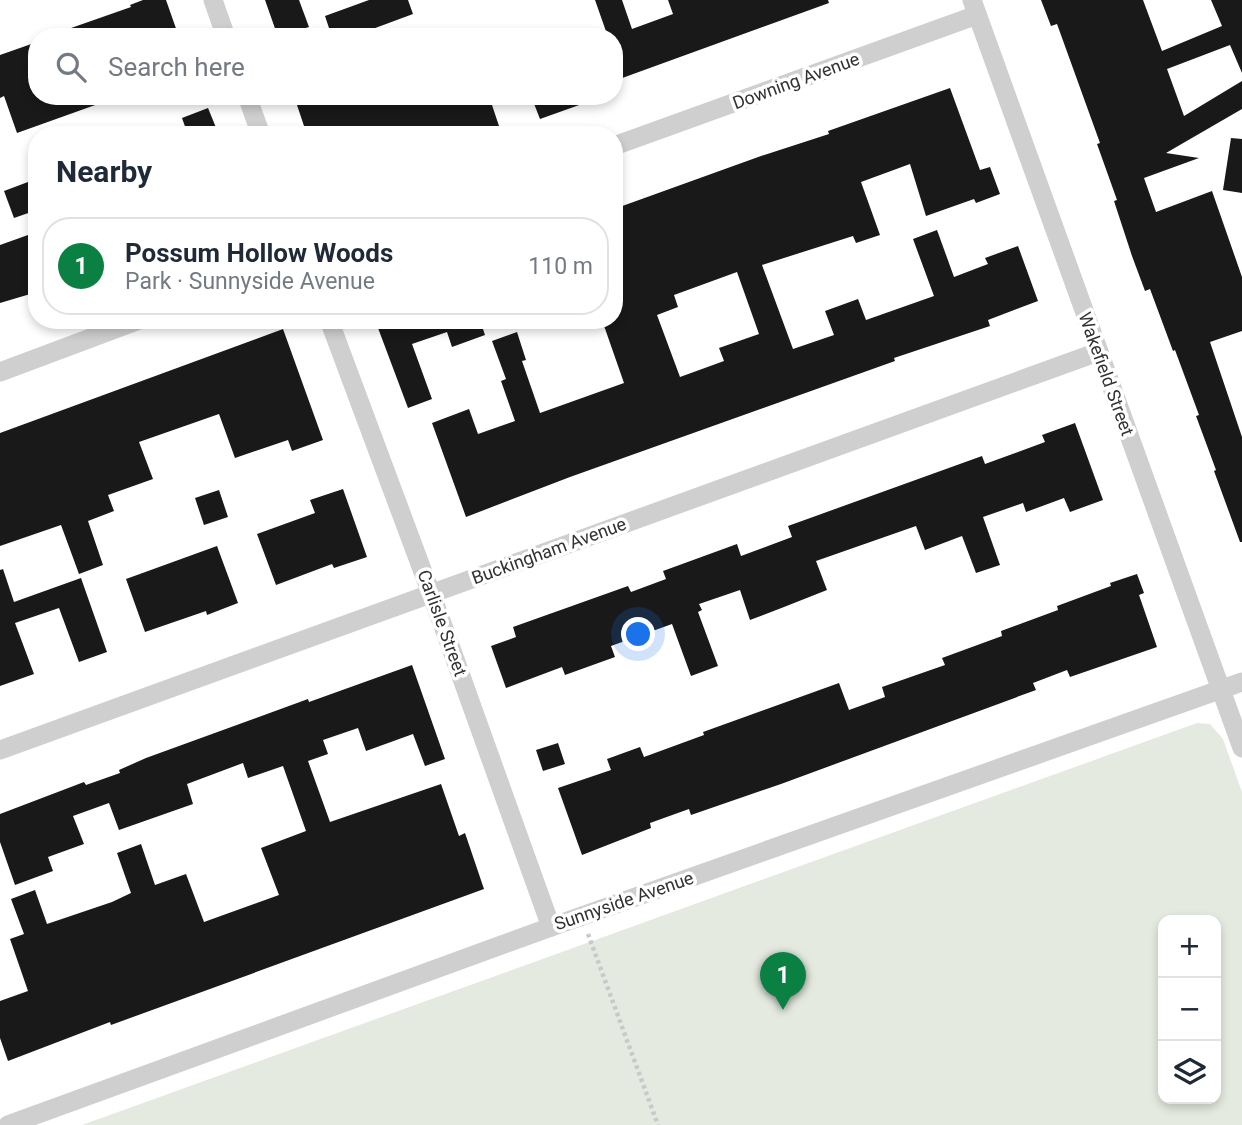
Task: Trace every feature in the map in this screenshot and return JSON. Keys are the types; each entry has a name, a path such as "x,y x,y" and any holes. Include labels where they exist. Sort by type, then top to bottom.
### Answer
{"street":[{"path":"212,0 223,28"},
{"name":"Downing Avenue","path":"623,143 974,7"},
{"name":"Wakefield Street","path":"974,7 1242,748"},
{"path":"250,105 258,126"},
{"path":"0,372 115,329"},
{"name":"Carlisle Street","path":"332,329 551,927"},
{"name":"Buckingham Avenue","path":"0,750 1098,352"},
{"name":"Sunnyside Avenue","path":"8,1125 551,927 1242,682"}],"path":[{"path":"581,917 658,1125"}],"shaded area":[{"path":"1197,723 1210,724 1223,739 1242,792 1242,1125 82,1125"}],"building":[{"path":"143,0 166,0 176,28 71,28 131,7 130,5"},
{"path":"265,0 299,0 309,27 275,28"},
{"path":"369,0 408,0 413,14 375,28 329,28 325,16"},
{"path":"595,0 622,0 632,29 673,14 668,0 828,0 829,3 623,78 623,28 605,28"},
{"path":"1041,0 1143,0 1162,51 1222,26 1211,0 1242,0 1242,73 1230,45 1167,69 1184,116 1242,81 1242,109 1166,153 1199,158 1144,178 1156,212 1212,191 1242,277 1242,331 1210,342 1242,437 1242,542 1214,471 1216,470 1196,416 1199,415 1175,350 1173,351 1150,289 1145,291 1132,256 1114,201 1117,200 1097,144 1100,143 1057,24 1051,26"},
{"path":"28,45 28,105 95,105 37,126 28,126 28,129 17,133 4,96 0,98 0,55"},
{"path":"950,88 980,170 990,167 1000,194 976,203 974,199 926,216 910,164 861,182 880,235 856,243 853,236 762,265 793,349 834,335 825,311 858,299 866,320 934,296 913,239 937,230 954,277 988,264 985,258 1018,246 1038,301 988,320 990,326 894,358 895,361 466,517 432,423 469,409 478,434 515,421 501,381 506,379 492,341 517,332 526,360 522,361 540,413 624,383 605,329 623,329 623,206 829,134 828,131","holes":["737,272 759,334 719,348 724,361 680,377 657,315 678,307 674,295"]},
{"path":"297,105 492,105 499,126 304,126"},
{"path":"535,105 579,105 540,119"},
{"path":"208,108 215,126 185,126 182,118"},
{"path":"1231,138 1242,139 1242,193 1223,190"},
{"path":"28,182 28,213 14,218 4,191"},
{"path":"28,235 28,295 0,303 0,245"},
{"path":"283,329 323,440 292,451 288,440 235,458 219,414 139,442 153,479 108,495 114,511 88,521 103,565 79,574 61,525 0,546 0,433"},
{"path":"378,329 483,329 485,335 452,347 447,332 412,344 432,399 408,408"},
{"path":"1075,423 1103,500 1070,512 1064,498 1026,512 1023,503 983,517 1000,565 976,573 962,536 925,550 916,526 816,561 827,590 750,620 740,590 699,604 702,610 698,612 718,666 691,676 672,624 611,646 615,657 565,675 562,667 506,688 491,646 516,637 513,627 628,586 631,592 666,579 663,571 737,544 741,556 792,537 788,526 982,456 985,464 1045,442 1042,435"},
{"path":"343,489 367,557 334,568 332,564 276,585 257,534 315,513 310,500"},
{"path":"219,490 228,517 204,525 195,498"},
{"path":"217,546 238,603 207,615 206,611 145,632 126,579"},
{"path":"3,569 14,602 81,578 107,652 79,662 59,608 15,623 34,674 0,686 0,570"},
{"path":"1137,574 1144,593 1139,595 1157,647 1070,677 1067,670 1033,683 1036,690 781,784 691,815 689,809 650,823 651,828 582,855 558,788 611,770 607,759 640,747 644,757 704,735 703,732 839,683 849,710 885,697 882,687 945,665 942,658 1002,636 1001,631 1058,610 1057,606"},
{"path":"412,665 445,759 425,766 413,734 366,751 358,728 323,740 328,754 308,761 330,822 441,784 459,836 465,833 484,889 8,1061 0,1038 0,1001 28,991 10,939 24,934 11,899 35,890 47,924 112,902 131,893 117,853 141,844 155,885 186,874 204,922 279,895 261,848 306,831 283,766 248,778 243,763 187,784 193,804 119,830 109,803 73,816 84,844 48,857 53,871 15,885 0,842 0,814 84,782 86,785 120,773 119,770 146,758 308,699 309,702"},
{"path":"558,743 565,764 543,771 536,750"}],"place":[{"name":"Possum Hollow Woods","path":"783,1010"}]}
